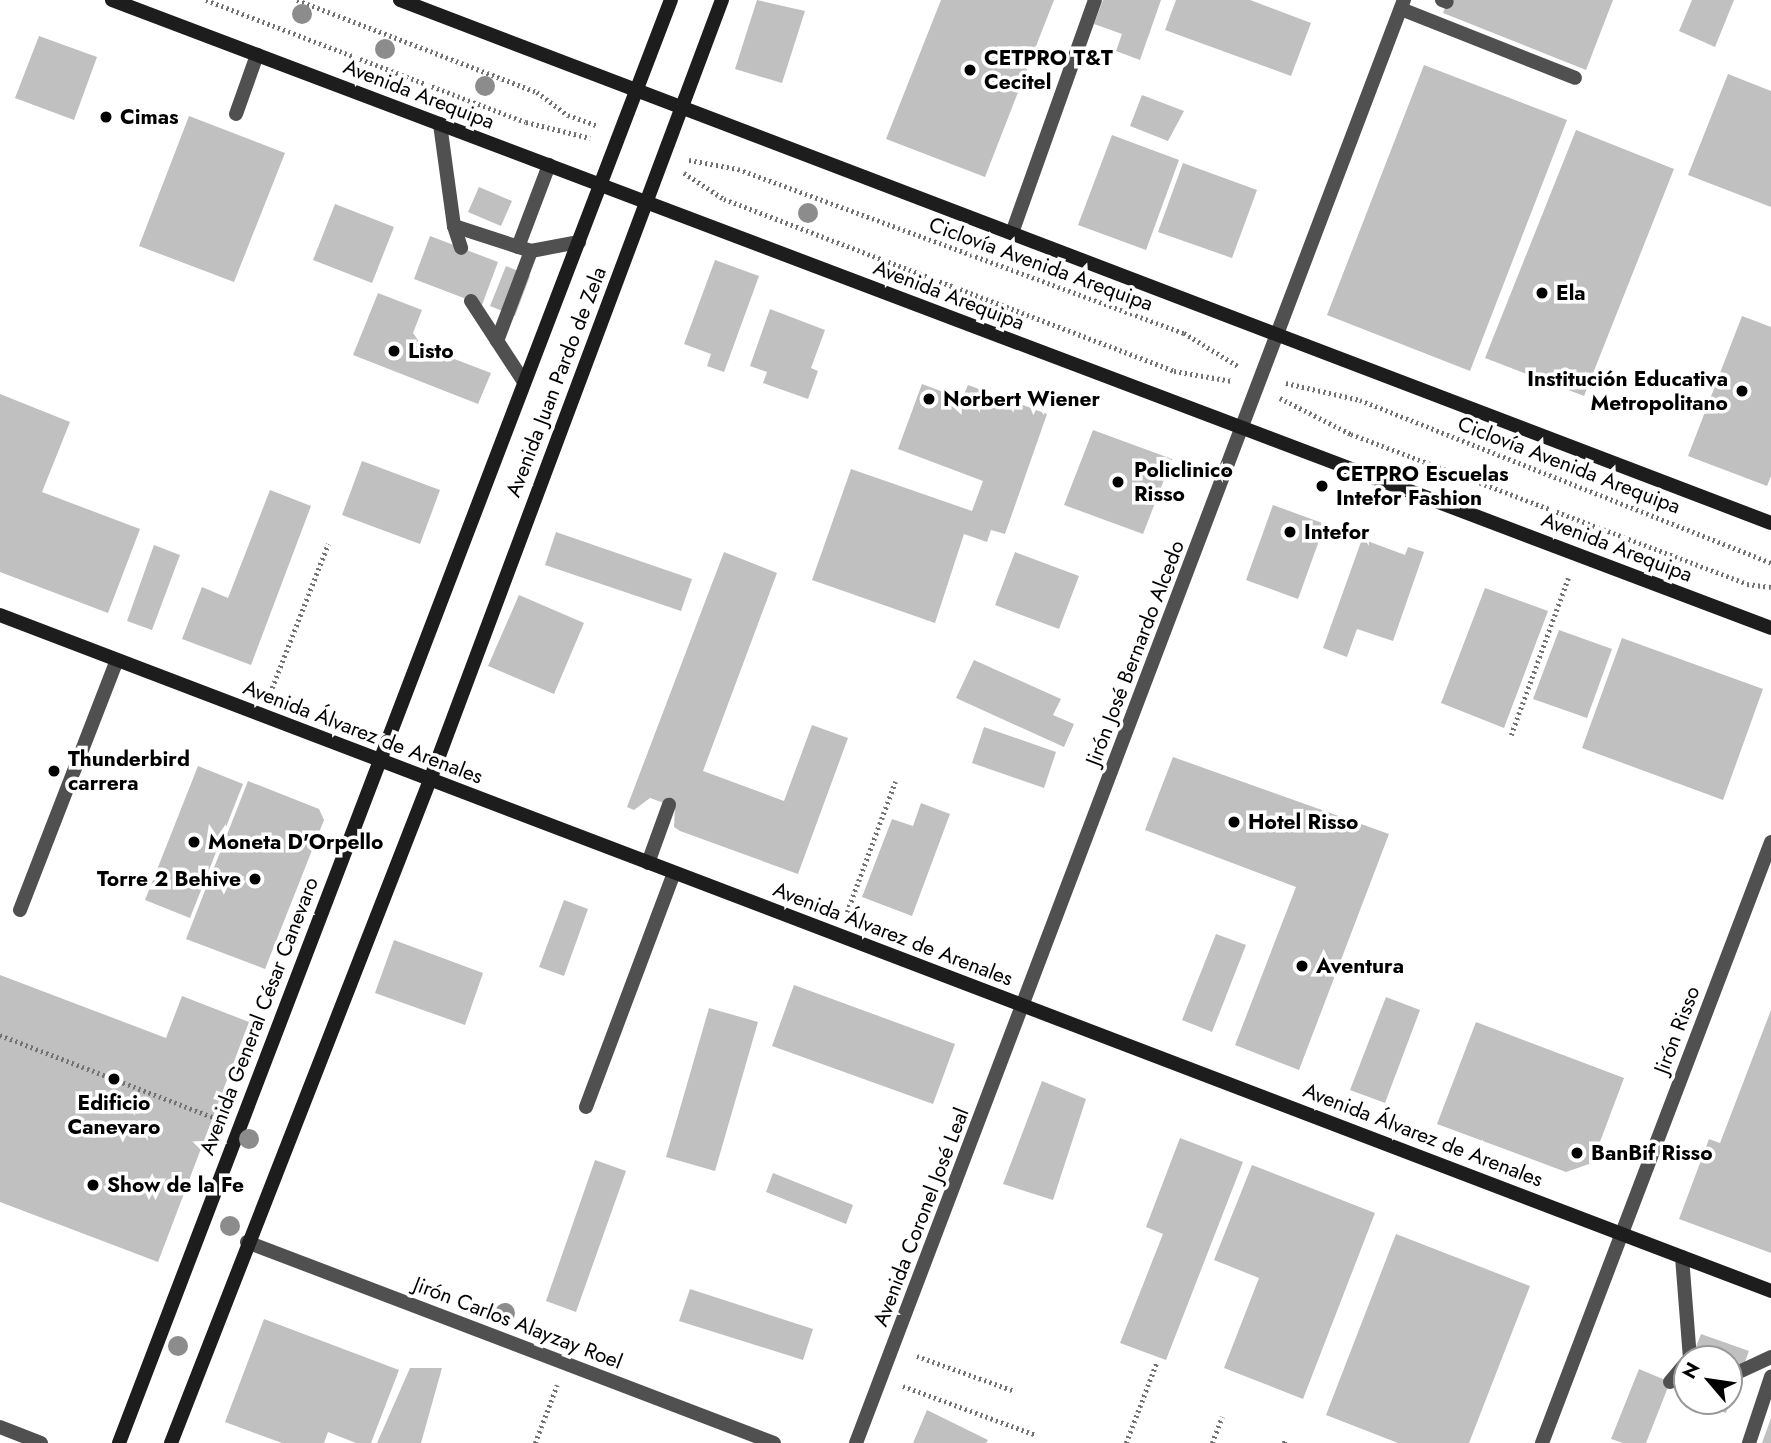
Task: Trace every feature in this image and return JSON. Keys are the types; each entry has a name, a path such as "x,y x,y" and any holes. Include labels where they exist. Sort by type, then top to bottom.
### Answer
{"main road":[{"name":"Avenida Arequipa","path":"112,0 1771,628"},
{"path":"400,0 1771,523"},
{"name":"Avenida Juan Pardo de Zela","path":"378,761 671,0"},
{"name":"Avenida Juan Pardo de Zela","path":"430,780 722,0"},
{"name":"Avenida Álvarez de Arenales","path":"0,615 1771,1291"},
{"name":"Avenida General César Canevaro","path":"120,1443 378,761"},
{"path":"171,1443 247,1242 430,780"}],"street":[{"path":"1012,233 1095,0"},
{"path":"1402,4 1575,78"},
{"name":"Jirón José Bernardo Alcedo","path":"1024,1006 1402,4"},
{"path":"236,114 257,55"},
{"path":"440,124 454,226 461,248"},
{"path":"496,341 549,165"},
{"path":"454,226 525,249 579,242"},
{"path":"471,301 524,382"},
{"path":"20,910 117,660"},
{"path":"648,863 669,805"},
{"name":"Jirón Risso","path":"1542,1443 1770,847"},
{"path":"586,1107 674,873"},
{"name":"Avenida Coronel José Leal","path":"856,1443 1024,1006"},
{"name":"Jirón Carlos Alayzay Roel","path":"247,1242 774,1443"},
{"path":"1682,1257 1687,1345"},
{"path":"1743,1370 1771,1357"},
{"path":"1749,1443 1771,1377"},
{"path":"1670,1381 1673,1378"},
{"path":"0,1427 41,1443"}],"path":[{"path":"206,0 517,119 617,140"},
{"path":"297,0 537,92 568,115 617,140"},
{"path":"662,158 697,178 724,199 1174,371 1215,375 1299,404 1351,434 1747,584 1771,587"},
{"name":"Ciclovía Avenida Arequipa","path":"662,158 738,169 1185,333 1221,360 1262,375 1360,400 1771,563"},
{"path":"261,715 328,544"},
{"path":"1511,735 1576,554"},
{"path":"838,935 895,782"},
{"path":"0,1035 240,1127"},
{"path":"893,1348 1015,1391"},
{"path":"535,1443 566,1364"},
{"path":"1126,1443 1156,1364"},
{"path":"881,1378 1037,1435"},
{"path":"1212,1443 1222,1417"}],"building":[{"path":"757,0 805,11 782,83 735,69"},
{"name":"CETPRO T&T Cecitel","path":"941,0 1054,0 985,177 886,139"},
{"path":"1103,0 1161,0 1140,60 1116,51 1122,34 1094,24"},
{"path":"1176,0 1250,0 1311,23 1291,76 1165,30"},
{"path":"1448,0 1613,0 1586,70 1443,13"},
{"path":"1692,0 1734,0 1715,47 1679,31"},
{"path":"39,36 97,57 74,120 15,98"},
{"path":"1424,65 1567,120 1470,371 1327,315"},
{"path":"1728,74 1771,91 1771,207 1688,175"},
{"path":"1142,95 1184,111 1168,141 1130,126"},
{"path":"189,116 285,153 234,282 139,246"},
{"path":"1576,130 1674,169 1584,396 1485,358"},
{"path":"1112,135 1179,160 1146,250 1078,225"},
{"path":"1183,163 1257,190 1232,258 1158,232"},
{"path":"479,187 512,201 501,226 468,212"},
{"path":"335,204 394,227 372,283 313,260"},
{"path":"430,236 498,262 482,305 414,279"},
{"path":"715,260 759,276 724,372 707,366 711,354 684,344"},
{"path":"506,266 530,276 515,316 490,306"},
{"name":"Listo","path":"378,293 422,310 413,333 423,347 491,373 478,404 353,355"},
{"path":"770,309 825,330 811,368 818,371 808,399 763,383 767,372 750,366"},
{"name":"Institución Educativa Metropolitano","path":"1742,316 1771,327 1771,476 1767,486 1688,456"},
{"path":"922,384 962,399 968,385 1047,414 1005,534 991,530 987,542 964,534 935,623 812,580 851,469 972,511 983,481 898,449"},
{"path":"0,394 70,422 42,492 140,529 108,613 0,572"},
{"name":"Policlinico Risso","path":"1093,430 1172,459 1143,534 1064,505"},
{"path":"362,461 440,490 420,544 342,515"},
{"path":"270,490 311,506 251,665 182,639 202,587 228,598"},
{"path":"1273,505 1325,524 1298,599 1246,580"},
{"path":"556,532 692,579 681,611 545,565"},
{"path":"1362,539 1405,555 1408,547 1424,552 1393,641 1357,629 1347,657 1323,648"},
{"path":"154,545 180,555 152,630 127,621"},
{"path":"724,552 777,573 703,771 784,801 812,725 848,738 798,874 680,831 674,827 675,807 650,798 634,810 627,807"},
{"path":"1015,552 1079,576 1059,629 995,605"},
{"path":"1485,588 1548,611 1504,728 1441,703"},
{"path":"519,595 584,623 554,694 488,666"},
{"path":"1559,630 1612,649 1587,718 1533,699"},
{"path":"1622,638 1763,689 1723,800 1582,748"},
{"path":"974,660 1061,699 1053,715 1074,724 1064,747 956,698"},
{"path":"984,727 1056,752 1044,788 972,763"},
{"path":"1173,757 1389,834 1299,1070 1235,1045 1296,887 1145,830"},
{"name":"Moneta D'Orpello","path":"198,766 243,784 190,918 145,900"},
{"name":"Torre 2 Behive","path":"248,781 319,809 324,820 265,969 186,939"},
{"path":"921,803 950,814 912,916 862,897 892,819 913,826"},
{"path":"564,900 588,909 564,976 539,967"},
{"path":"1216,934 1246,945 1212,1032 1182,1020"},
{"path":"394,940 483,973 465,1025 375,993"},
{"path":"0,975 166,1038 182,996 249,1022 158,1262 0,1202"},
{"path":"794,985 955,1044 933,1104 772,1046"},
{"path":"1386,997 1420,1010 1385,1103 1350,1090"},
{"path":"709,1008 758,1022 715,1171 666,1157"},
{"path":"1771,1010 1771,1253 1679,1219 1709,1139 1720,1143"},
{"path":"1476,1022 1624,1078 1592,1163 1566,1172 1437,1124"},
{"path":"1042,1081 1086,1099 1053,1200 1003,1184"},
{"path":"1180,1138 1243,1162 1166,1360 1120,1343 1163,1234 1146,1227"},
{"path":"595,1160 626,1171 576,1312 546,1301"},
{"path":"1252,1165 1375,1213 1303,1399 1224,1368 1259,1278 1214,1260"},
{"path":"773,1173 853,1205 846,1224 766,1192"},
{"path":"1396,1234 1530,1286 1469,1443 1398,1443 1326,1415"},
{"path":"690,1289 813,1329 803,1360 679,1321"},
{"path":"264,1319 399,1370 371,1443 356,1443 328,1432 324,1443 282,1443 225,1422"},
{"path":"1701,1334 1732,1345 1697,1345"},
{"path":"1743,1349 1749,1351 1743,1367"},
{"path":"410,1368 442,1368 421,1443 377,1443"},
{"path":"1639,1369 1670,1382 1646,1443 1623,1443 1611,1439"},
{"path":"927,1410 988,1440 986,1443 913,1443"},
{"path":"1771,1418 1771,1443 1762,1443"}],"place":[{"name":"CETPRO T&T Cecitel","path":"970,70"},
{"name":"Cimas","path":"106,117"},
{"name":"Ela","path":"1542,293"},
{"name":"Listo","path":"394,351"},
{"name":"Institución Educativa Metropolitano","path":"1742,391"},
{"name":"Norbert Wiener","path":"929,399"},
{"name":"Policlinico Risso","path":"1118,482"},
{"name":"CETPRO Escuelas Intefor Fashion","path":"1322,486"},
{"name":"Intefor","path":"1290,532"},
{"name":"Thunderbird carrera","path":"54,771"},
{"name":"Hotel Risso","path":"1234,822"},
{"name":"Moneta D'Orpello","path":"194,842"},
{"name":"Torre 2 Behive","path":"255,879"},
{"name":"Aventura","path":"1302,966"},
{"name":"Edificio Canevaro","path":"114,1079"},
{"name":"BanBif Risso","path":"1577,1153"},
{"name":"Show de la Fe","path":"93,1185"}]}
